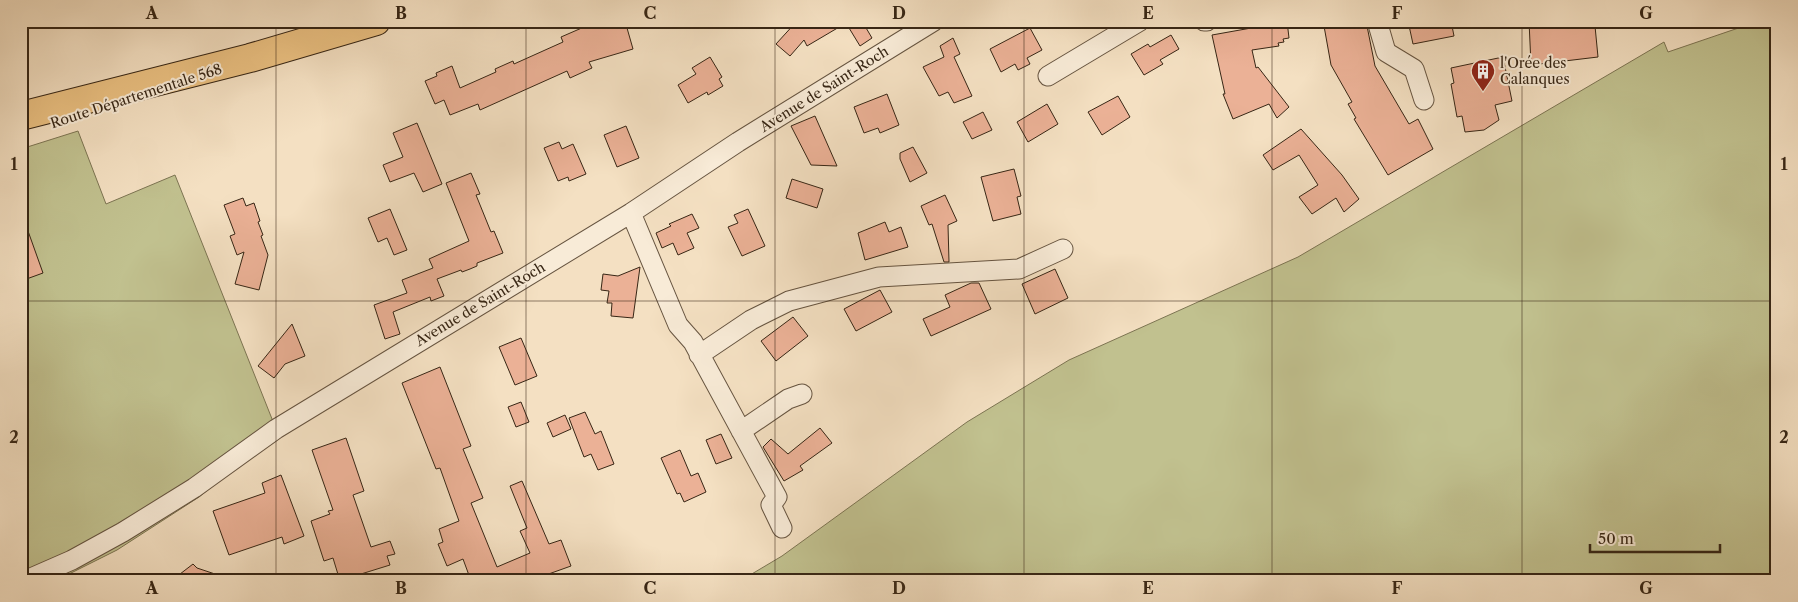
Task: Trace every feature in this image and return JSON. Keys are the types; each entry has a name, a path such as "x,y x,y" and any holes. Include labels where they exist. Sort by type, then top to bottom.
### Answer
{"main road":[{"name":"Route Départementale 568","path":"21,133 250,58 376,21"},
{"name":"Route Départementale 568","path":"21,116 250,58"}],"street":[{"name":"Avenue de Saint-Roch","path":"24,581 72,560 123,532 194,488 276,429 631,213 738,142 934,21"},
{"path":"1048,76 1140,21"},
{"path":"1378,21 1386,52 1414,69 1424,100"},
{"path":"631,213 678,325 693,342 777,497 771,505 782,528"},
{"path":"699,355 751,320 789,301 879,277 947,275 1019,269 1063,249"},
{"path":"741,432 788,399 802,394"}],"green space":[{"path":"1759,21 1777,21 1777,581 740,581 782,556 967,422 1069,360 1298,257 1664,42 1668,52"},
{"path":"78,131 106,204 175,175 278,434 199,497 117,550 55,581 21,581 21,149"}],"building":[{"path":"582,21 625,21 633,49 589,62 592,68 570,78 567,71 480,110 478,104 450,115 444,100 435,104 425,81 437,76 436,73 452,66 460,88 496,72 495,69 513,61 514,64 563,42 561,37 584,27"},
{"path":"797,21 862,21 872,38 860,46 846,23 807,46 804,40 790,56 776,44"},
{"path":"1267,21 1287,21 1289,38 1283,39 1284,42 1278,43 1279,46 1252,50 1256,68 1258,67 1289,107 1277,118 1269,104 1233,119 1223,94 1225,94 1212,35 1268,25"},
{"path":"1349,21 1366,21 1375,66 1409,124 1418,119 1433,149 1388,175 1354,119 1356,118 1348,104 1352,102 1331,65 1324,26"},
{"path":"1408,21 1451,21 1454,36 1413,44"},
{"path":"1529,21 1575,21 1575,28 1595,26 1598,57 1531,65"},
{"path":"1030,28 1042,50 1027,58 1030,64 1018,70 1015,64 1001,72 990,49"},
{"path":"1171,35 1179,49 1160,60 1163,64 1144,75 1131,54 1148,44 1150,47"},
{"path":"953,38 960,54 954,57 972,96 954,103 948,92 939,96 923,67 944,57 940,46"},
{"path":"710,57 722,77 719,79 723,86 708,95 707,92 688,103 678,85 696,74 692,68"},
{"name":"l'Orée des Calanques","path":"1503,57 1512,101 1495,105 1499,120 1484,130 1465,132 1462,116 1457,117 1451,84 1454,83 1451,68"},
{"path":"887,94 899,125 880,133 878,128 864,133 854,107"},
{"path":"1118,96 1130,117 1102,135 1088,112"},
{"path":"1047,104 1058,124 1028,142 1017,122"},
{"path":"983,112 992,130 972,139 963,122"},
{"path":"815,116 837,166 811,165 791,126"},
{"path":"417,123 442,184 423,192 414,173 390,182 383,165 403,157 393,133"},
{"path":"626,126 639,158 617,167 604,135"},
{"path":"1301,129 1342,175 1359,199 1344,212 1336,198 1312,214 1299,197 1318,185 1299,155 1273,170 1263,155"},
{"path":"559,142 562,149 573,144 586,174 569,181 568,177 558,181 544,148"},
{"path":"913,147 927,173 910,182 900,159 900,153"},
{"path":"1014,169 1021,196 1017,197 1021,214 993,221 981,177"},
{"path":"471,173 480,194 476,195 491,232 494,231 503,253 477,263 477,266 470,269 462,272 461,270 437,279 444,296 431,301 430,297 393,312 400,334 385,339 374,305 407,293 402,280 433,268 429,259 469,241 446,183"},
{"path":"792,179 823,189 817,208 786,198"},
{"path":"945,195 957,221 948,225 949,262 944,262 932,224 929,225 921,206"},
{"path":"243,198 246,206 254,203 263,235 261,236 268,255 259,290 235,284 244,252 237,255 230,236 235,234 224,205"},
{"path":"390,209 407,250 394,255 387,238 378,242 368,218"},
{"path":"748,209 765,246 742,256 728,227 738,223 734,215"},
{"path":"692,214 699,228 687,233 694,248 678,255 673,243 662,248 656,233 671,226 669,224"},
{"path":"23,217 43,273 21,281 21,218"},
{"path":"885,222 889,232 901,227 908,247 865,260 858,233"},
{"path":"640,267 633,318 611,316 612,303 607,303 609,291 601,290 603,274 618,276"},
{"path":"1055,269 1068,298 1035,314 1022,284"},
{"path":"971,283 979,283 991,309 931,336 923,319 950,307 945,295"},
{"path":"880,290 892,312 856,331 844,309"},
{"path":"793,317 808,336 776,361 761,341"},
{"path":"292,324 305,356 285,364 274,378 258,366"},
{"path":"521,338 537,376 515,385 499,347"},
{"path":"440,367 471,446 463,449 483,498 471,503 497,567 530,553 520,531 527,528 510,486 522,481 549,544 561,540 571,566 529,581 464,581 470,578 463,559 447,566 438,544 443,542 439,529 459,521 440,468 436,469 402,383"},
{"path":"521,402 529,422 516,427 508,407"},
{"path":"585,412 595,434 601,431 614,464 598,470 591,454 584,457 569,418"},
{"path":"565,415 571,429 553,437 547,423"},
{"path":"820,428 832,443 800,466 803,470 784,481 763,447 771,439 788,454"},
{"path":"721,434 732,458 716,464 706,440"},
{"path":"346,438 364,491 353,495 371,547 390,541 395,554 387,556 390,565 361,574 363,578 355,581 340,581 333,558 324,561 311,521 330,514 328,511 333,510 312,450"},
{"path":"680,450 691,476 698,473 706,492 684,502 680,493 677,494 661,458"},
{"path":"281,475 304,536 284,544 282,537 229,555 213,511 265,493 262,483"},
{"path":"193,564 197,568 227,578 226,581 171,581"}],"place":[{"name":"l'Orée des Calanques","path":"1483,92"}]}
